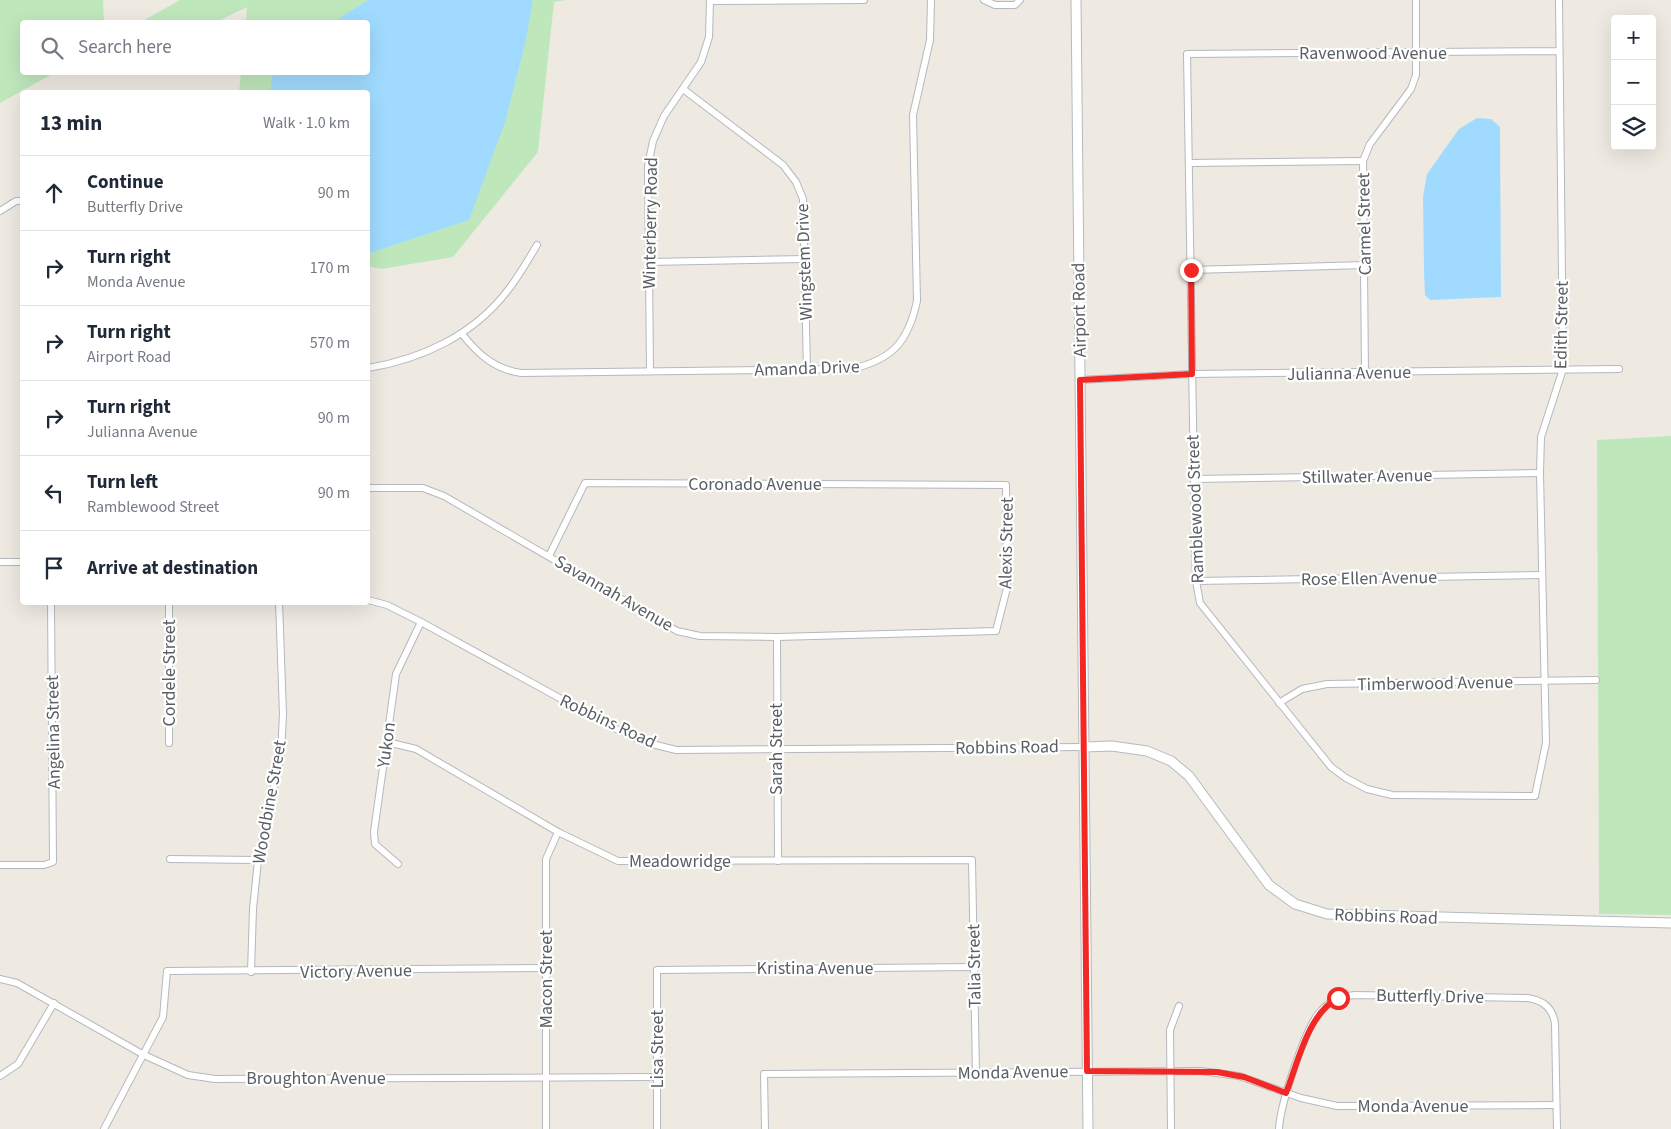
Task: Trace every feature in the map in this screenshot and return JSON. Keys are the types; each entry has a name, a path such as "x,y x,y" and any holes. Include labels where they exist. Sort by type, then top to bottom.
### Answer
{"main road":[{"name":"Airport Road","path":"1076,0 1088,1129"},
{"name":"Robbins Road","path":"1084,746 1112,746 1147,751 1170,762 1190,776 1270,885 1295,904 1327,914 1671,924"}],"street":[{"path":"710,0 864,0"},
{"name":"Winterberry Road","path":"650,371 648,166 653,140 664,116 701,62 709,37 710,0"},
{"name":"Amanda Drive","path":"462,334 478,353 496,366 507,371 521,373 852,369 873,364 889,354 902,340 912,323 917,301 912,115 930,40 931,0"},
{"path":"984,0 994,5 1014,5 1020,0"},
{"name":"Carmel Street","path":"1365,373 1363,161 1370,144 1411,89 1416,76 1416,0"},
{"name":"Edith Street","path":"1535,796 1546,743 1540,473 1542,437 1563,369 1559,0"},
{"name":"Ravenwood Avenue","path":"1187,54 1559,51"},
{"name":"Ramblewood Street","path":"1187,54 1196,581 1200,603 1331,767 1367,789 1392,795 1535,796"},
{"name":"Wingstem Drive","path":"683,89 783,165 796,182 803,199 807,370"},
{"path":"1190,163 1363,161"},
{"path":"0,210 20,201"},
{"path":"370,368 409,360 462,334 487,314 508,291 536,245"},
{"path":"649,262 805,260"},
{"path":"1191,270 1365,265"},
{"name":"Julianna Avenue","path":"1080,380 1192,374 1619,368"},
{"name":"Stillwater Avenue","path":"1194,478 1540,473"},
{"name":"Coronado Avenue","path":"549,556 585,483 1006,485"},
{"name":"Alexis Street","path":"996,630 1007,588 1006,485"},
{"name":"Savannah Avenue","path":"370,488 423,488 444,496 677,631 700,636 776,637 996,630"},
{"path":"0,562 20,562"},
{"name":"Rose Ellen Avenue","path":"1196,581 1542,575"},
{"name":"Robbins Road","path":"370,601 387,605 421,622 644,742 676,750 1084,746"},
{"name":"Angelina Street","path":"0,865 44,865 53,862 51,605"},
{"name":"Cordele Street","path":"169,605 169,743"},
{"name":"Woodbine Street","path":"251,972 253,909 258,860 281,755 283,714 279,605"},
{"name":"Yukon","path":"398,864 375,844 374,832 396,674 421,622"},
{"name":"Sarah Street","path":"776,637 778,861"},
{"name":"Timberwood Avenue","path":"1279,704 1302,689 1327,684 1596,680"},
{"name":"Meadowridge","path":"387,742 416,750 558,832 618,861 972,860"},
{"name":"Macon Street","path":"546,1129 546,860 558,832"},
{"path":"170,858 258,860"},
{"name":"Talia Street","path":"972,860 976,1073"},
{"name":"Kristina Avenue","path":"657,970 974,967"},
{"name":"Victory Avenue","path":"144,1055 163,1017 167,971 251,972 545,968"},
{"name":"Lisa Street","path":"657,970 657,1129"},
{"name":"Broughton Avenue","path":"0,979 17,983 144,1055 188,1075 215,1079 656,1077"},
{"name":"Butterfly Drive","path":"1279,1129 1281,1109 1286,1093 1316,1017 1328,1004 1343,996 1355,994 1528,998 1539,1000 1548,1006 1554,1015 1556,1024 1556,1105"},
{"path":"0,1076 18,1064 54,1003"},
{"path":"1171,1129 1171,1024 1178,1006"},
{"path":"104,1129 144,1055"},
{"name":"Monda Avenue","path":"765,1129 764,1074 1170,1071 1228,1074 1314,1102 1343,1106 1556,1105"},
{"path":"1556,1105 1556,1129"}],"green space":[{"path":"0,0 103,0 104,20 20,20 20,75 50,75 23,90 20,90 20,92 0,103"},
{"path":"180,0 566,0 554,2 538,152 453,257 381,269 370,266 370,90 239,90 241,75 370,75 370,20 246,20 247,7 220,20 145,20"},
{"path":"1671,436 1671,915 1599,914 1597,440"}],"water":[{"path":"368,0 533,0 525,44 505,122 469,220 370,253 370,90 270,90 273,75 370,75 370,20 337,20"},
{"path":"1477,118 1491,119 1500,127 1501,297 1430,300 1425,295 1424,272 1423,197 1427,174 1459,129"}],"route":[{"path":"1191,270 1192,374 1080,380 1087,1071 1217,1072 1244,1077 1286,1093 1315,1019 1326,1006 1338,998"}]}
